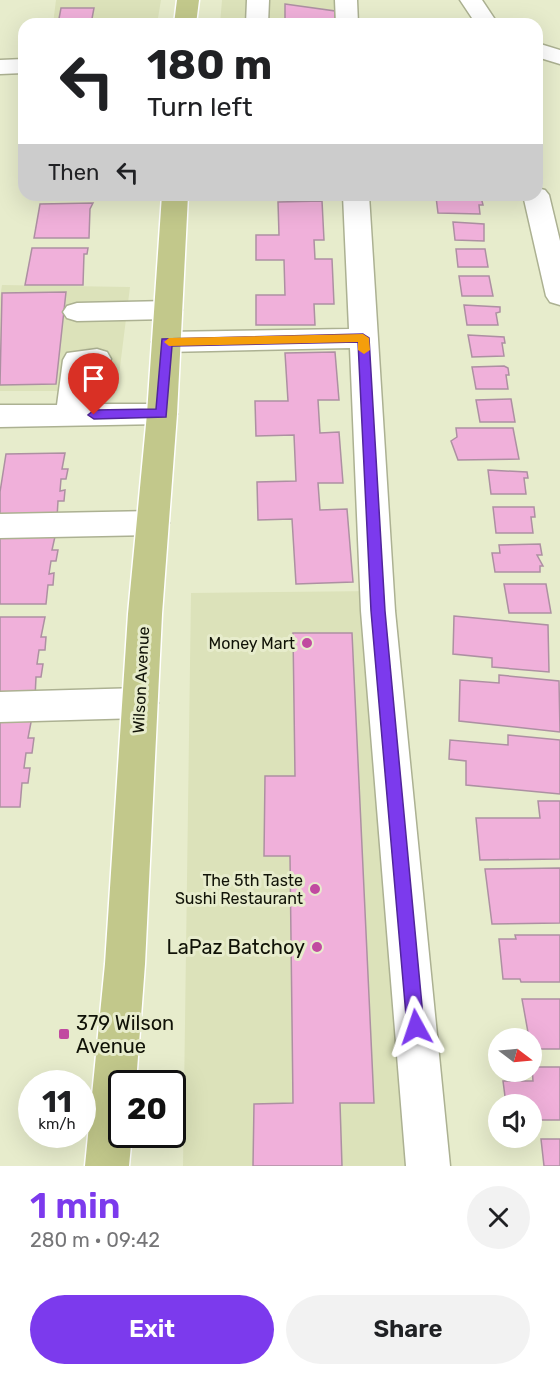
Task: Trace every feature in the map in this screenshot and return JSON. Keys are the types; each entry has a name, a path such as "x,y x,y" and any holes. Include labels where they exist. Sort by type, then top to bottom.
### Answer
{"main road":[{"path":"186,18 188,0"},
{"name":"Wilson Avenue","path":"107,1166 125,964 140,703 176,201"}],"street":[{"path":"257,18 258,0"},
{"path":"346,0 347,18"},
{"path":"471,0 483,18"},
{"path":"543,52 560,57"},
{"path":"0,67 18,66"},
{"path":"356,201 378,611 428,1166"},
{"path":"537,201 560,296"},
{"path":"77,312 168,310"},
{"path":"166,342 363,338"},
{"path":"70,415 77,360 97,359"},
{"path":"0,418 162,414"},
{"path":"0,526 153,523"},
{"path":"0,707 140,703"}],"shaded area":[{"path":"56,0 161,0 158,18 54,18"},
{"path":"222,0 335,0 336,18 220,18"},
{"path":"2,285 130,287 117,391 0,391"},
{"path":"378,591 413,1166 183,1166 183,1148 186,1148 184,1070 191,593"}],"building":[{"path":"285,4 335,11 335,18 285,18"},
{"path":"61,8 94,8 92,18 59,18"},
{"path":"322,201 324,240 314,240 315,259 332,259 334,304 314,304 315,325 256,325 256,295 285,295 284,260 256,260 256,235 279,235 278,202"},
{"path":"436,201 482,201 483,205 479,205 480,214 438,213"},
{"path":"93,203 90,209 89,238 34,238 40,204"},
{"path":"453,222 484,224 484,241 455,240"},
{"path":"32,248 88,248 87,254 84,254 83,285 25,285"},
{"path":"456,249 485,249 488,267 458,267"},
{"path":"459,276 489,276 493,296 462,296"},
{"path":"66,292 56,384 0,385 2,293"},
{"path":"464,305 500,307 500,312 496,313 498,325 467,325"},
{"path":"468,335 504,337 505,343 502,343 504,356 472,357"},
{"path":"335,352 339,400 318,400 320,433 339,432 343,483 318,483 320,510 347,509 353,582 296,584 292,519 258,520 257,482 296,481 294,435 256,436 255,401 288,401 285,353"},
{"path":"504,366 508,368 509,375 506,375 508,389 476,389 472,367"},
{"path":"511,399 515,422 480,422 476,400"},
{"path":"456,428 513,428 519,459 458,460 451,441 457,437"},
{"path":"65,453 62,469 68,469 66,479 61,479 60,491 65,490 64,501 58,501 57,518 0,519 0,492 6,454"},
{"path":"488,470 527,472 528,478 524,478 526,494 491,494"},
{"path":"493,507 534,507 535,517 531,517 533,533 496,533"},
{"path":"0,532 56,532 52,550 58,550 56,561 51,561 49,574 54,573 53,585 48,585 46,604 0,604"},
{"path":"540,544 542,555 537,555 543,566 540,566 540,572 495,572 492,553 500,553 499,545"},
{"path":"504,584 546,584 551,613 509,613"},
{"path":"454,616 548,625 549,672 492,667 492,658 453,654"},
{"path":"0,617 45,617 41,637 46,637 45,650 39,650 37,664 43,664 41,677 36,677 35,698 0,698"},
{"path":"293,633 352,633 374,1103 340,1103 342,1166 253,1166 254,1104 293,1103 290,856 264,856 265,776 295,776"},
{"path":"499,675 559,681 560,732 459,721 460,680 499,683"},
{"path":"0,717 32,717 28,738 34,738 32,753 26,753 24,768 30,768 28,783 22,783 20,807 0,807"},
{"path":"508,735 560,740 560,794 466,785 466,761 449,759 450,740 508,745"},
{"path":"538,801 560,801 560,859 480,860 476,818 540,818"},
{"path":"560,868 560,923 492,924 485,869"},
{"path":"515,935 560,935 560,982 521,982 520,979 503,979 499,939 516,939"},
{"path":"522,999 560,999 560,1049 542,1049 542,1028 527,1028"},
{"path":"542,1067 560,1067 560,1120 542,1120 542,1094 505,1094 503,1082 542,1082"},
{"path":"542,1139 560,1139 560,1166 544,1166"}],"slow traffic":[{"path":"169,342 363,338 364,350"}],"place":[{"name":"Money Mart","path":"307,643"},
{"name":"The 5th Taste Sushi Restaurant","path":"315,889"},
{"name":"LaPaz Batchoy","path":"317,947"},
{"name":"379 Wilson Avenue","path":"64,1034"}],"route":[{"path":"94,415 162,414 166,342 363,338 378,611 416,1027"}]}
